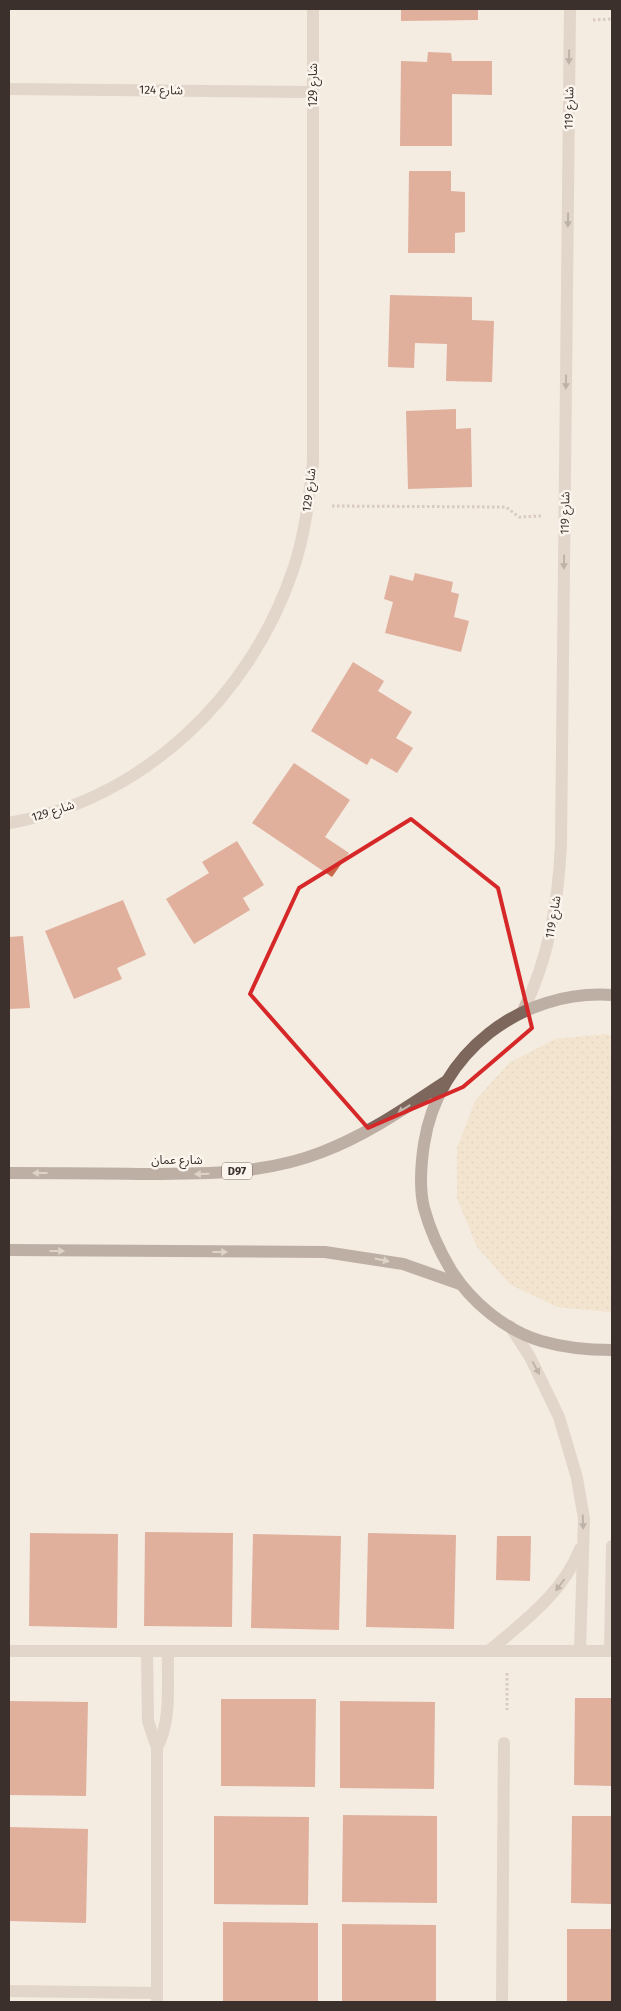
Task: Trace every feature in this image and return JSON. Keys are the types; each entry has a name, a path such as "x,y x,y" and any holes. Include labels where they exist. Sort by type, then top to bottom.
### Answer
{"main road":[{"path":"612,996 595,994 558,999 523,1011 493,1029 479,1041 466,1053 445,1082 427,1122 421,1164 424,1206 437,1247 460,1284 483,1308 510,1326 540,1341 576,1349 612,1350"},
{"name":"شارع عمان","path":"9,1173 192,1174 259,1169 291,1162 349,1141 445,1082"},
{"path":"9,1250 325,1252 403,1264 460,1284"}],"street":[{"name":"شارع 129","path":"9,823 55,811 89,798 122,782 156,760 188,734 217,705 251,658 279,606 293,570 308,506 313,462 313,9"},
{"name":"شارع 119","path":"523,1011 537,982 547,948 559,879 570,9"},
{"name":"شارع 124","path":"9,89 313,92"},
{"path":"510,1326 538,1372 560,1417 577,1478 584,1519 580,1651"},
{"path":"490,1651 551,1597 575,1562 583,1542"},
{"path":"9,1651 611,1651 612,1548"},
{"path":"9,1991 157,1998 157,1748 148,1721 147,1651"},
{"path":"157,1748 164,1735 167,1720 168,1652"},
{"path":"502,2002 504,1744"}],"path":[{"path":"308,506 506,507 519,517 564,515"},
{"path":"507,1651 507,1710"}],"highlighted area":[{"path":"411,819 498,888 532,1028 463,1087 368,1128 250,994 299,888"}],"sand":[{"path":"606,1034 612,1036 612,1311 609,1312 557,1307 511,1285 477,1247 457,1199 457,1148 475,1101 509,1063 555,1039"}],"building":[{"path":"401,9 478,9 478,20 401,21"},
{"path":"428,52 451,53 452,61 492,61 492,95 452,94 452,146 400,146 401,61 427,62"},
{"path":"409,171 451,171 451,191 465,192 465,232 455,233 455,253 408,253"},
{"path":"390,295 472,297 472,320 494,321 492,382 446,381 447,344 415,343 414,368 388,367"},
{"path":"456,409 456,429 471,428 472,487 408,489 406,411"},
{"path":"415,573 453,582 451,592 459,594 454,617 469,621 461,652 385,633 393,602 384,599 390,575 413,581"},
{"path":"353,662 384,681 378,691 412,712 396,738 413,748 397,773 371,758 367,765 311,731"},
{"path":"294,763 350,800 325,837 349,853 332,877 252,823"},
{"path":"237,841 264,885 243,898 250,910 194,944 166,899 209,873 202,862"},
{"path":"123,900 146,955 117,968 122,979 74,999 45,931"},
{"path":"23,936 30,1008 9,1009 9,937"},
{"path":"145,1532 233,1533 232,1627 144,1626"},
{"path":"30,1533 118,1534 117,1628 29,1626"},
{"path":"368,1533 456,1535 454,1629 366,1627"},
{"path":"253,1534 341,1536 339,1630 251,1628"},
{"path":"497,1536 531,1536 530,1581 496,1580"},
{"path":"575,1698 612,1698 612,1786 574,1785"},
{"path":"221,1699 316,1699 315,1787 221,1786"},
{"path":"9,1701 88,1702 86,1796 9,1795"},
{"path":"340,1701 435,1702 434,1789 340,1788"},
{"path":"343,1815 437,1816 437,1903 342,1902"},
{"path":"214,1816 309,1817 308,1905 214,1904"},
{"path":"572,1816 612,1816 612,1904 571,1903"},
{"path":"9,1827 88,1829 86,1923 9,1921"},
{"path":"223,1922 318,1923 318,2002 223,2002"},
{"path":"342,1924 436,1925 436,2002 342,2002"},
{"path":"567,1929 612,1929 612,2002 567,2002"}]}
